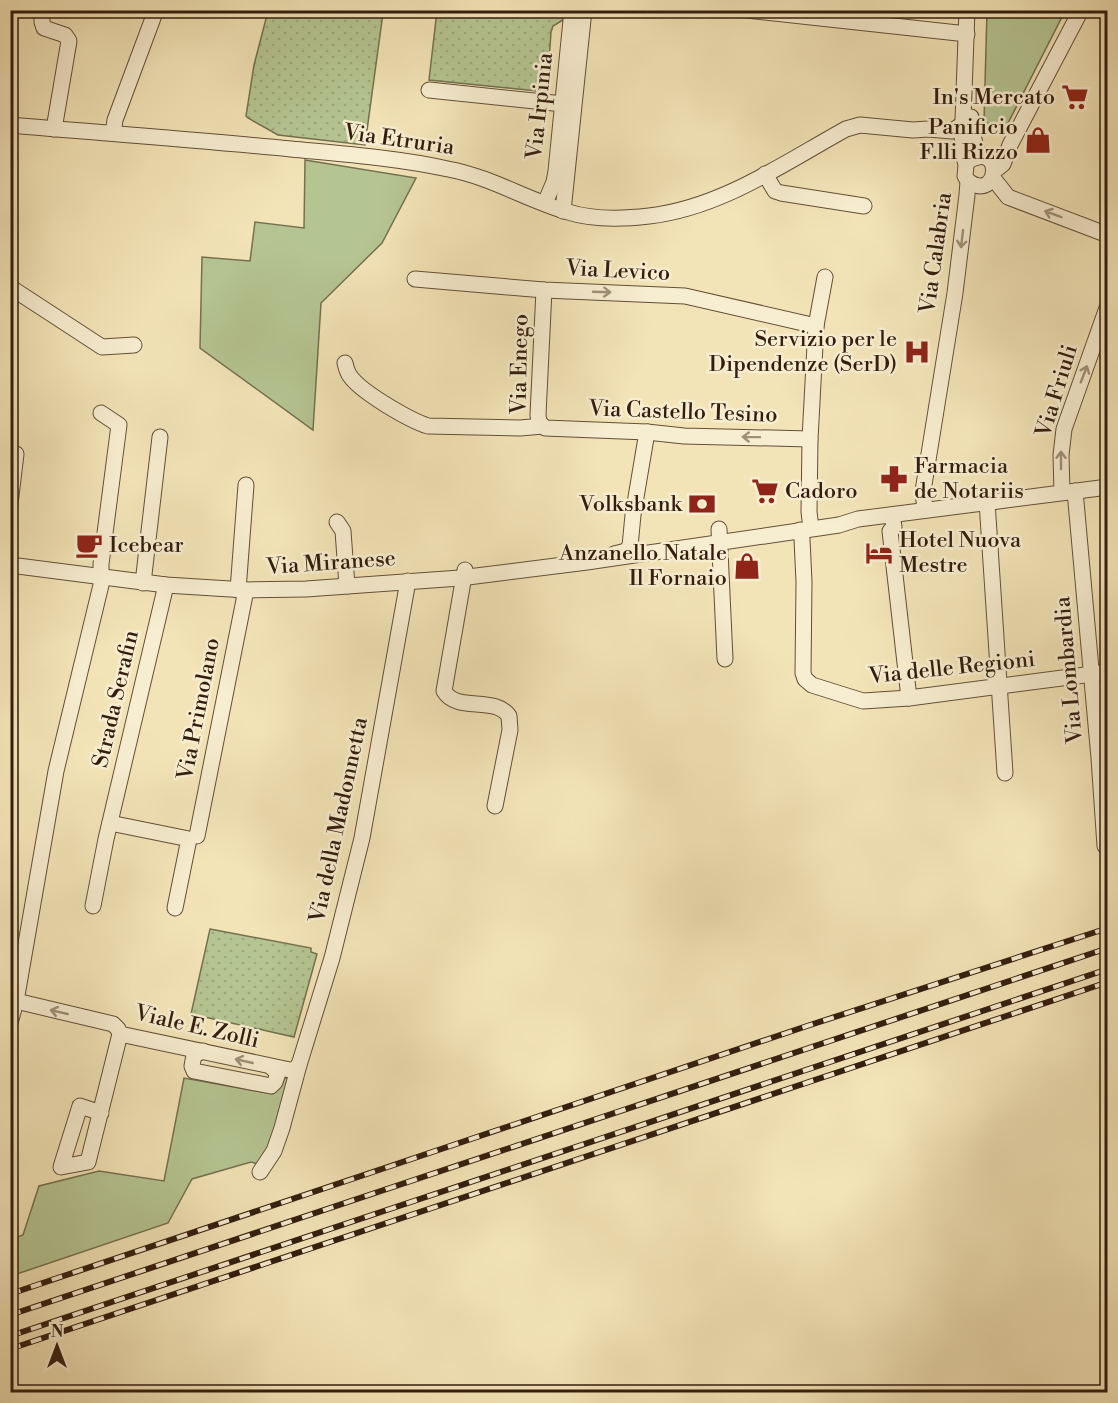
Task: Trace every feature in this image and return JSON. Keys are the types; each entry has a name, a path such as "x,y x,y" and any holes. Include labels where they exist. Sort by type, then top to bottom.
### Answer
{"street":[{"path":"42,10 44,28 65,35 69,40 54,129"},
{"path":"112,133 156,10"},
{"name":"Via Irpinia","path":"544,203 554,182 563,104 572,78 572,10"},
{"path":"563,211 572,78 584,10"},
{"path":"747,10 967,34"},
{"name":"Via Calabria","path":"968,10 962,148 984,166"},
{"path":"984,166 1003,164 1010,145 1081,10"},
{"name":"Via Calabria","path":"966,60 973,135 989,182 980,186 968,181"},
{"path":"429,90 563,104"},
{"name":"Via Etruria","path":"913,130 952,131 963,123"},
{"name":"Via Etruria","path":"10,125 393,159 466,173 563,211 625,218 682,211 712,202 846,129 870,125 913,130 951,139 962,148"},
{"path":"984,166 1008,197 1107,235"},
{"name":"Via Calabria","path":"925,510 923,491 955,293 968,181 965,172 984,166"},
{"path":"765,174 775,191 781,193 864,206"},
{"path":"798,526 810,439 816,326 825,277"},
{"name":"Via Levico","path":"415,279 544,290 685,296 816,326"},
{"path":"10,287 102,347 134,345"},
{"name":"Via Enego","path":"544,290 538,419 548,428"},
{"name":"Via Friuli","path":"1069,491 1061,455 1064,429 1102,342 1107,306"},
{"name":"Via Castello Tesino","path":"345,363 349,375 371,395 415,421 428,426 548,428 647,432 684,436 810,439"},
{"path":"10,1023 16,1001 52,791 100,594 101,564 119,425 101,413"},
{"path":"587,562 598,557 626,551 630,542 647,432"},
{"path":"143,583 160,437"},
{"path":"10,504 16,454"},
{"name":"Via Miranese","path":"242,590 246,485"},
{"path":"909,699 891,531 894,527 892,514 1107,487"},
{"name":"Via Lombardia","path":"1069,491 1100,673 1105,846"},
{"path":"987,502 1005,773"},
{"name":"Via Miranese","path":"465,574 587,562 664,544 719,535 798,526 838,518 858,519 892,514"},
{"name":"Via Miranese","path":"337,522 343,531 347,586"},
{"name":"Via delle Regioni","path":"798,526 802,540 804,582 803,670 805,680 817,687 860,701 909,699 1100,673"},
{"path":"719,535 725,659"},
{"path":"630,542 633,549 640,550 664,544"},
{"name":"Via Miranese","path":"10,565 143,583 242,590 290,590 465,574 555,560 630,542"},
{"path":"465,574 444,691 452,699 500,707 509,716 510,730 495,806"},
{"name":"Via della Madonnetta","path":"260,1172 275,1147 332,958 362,838 408,581"},
{"name":"Strada Serafin","path":"93,906 110,823 166,585"},
{"name":"Via Primolano","path":"197,836 242,590"},
{"path":"110,823 189,839 174,908"},
{"name":"Viale E. Zolli","path":"16,1001 112,1024 120,1034 271,1067 292,1070 299,1065"},
{"path":"101,1113 120,1034"},
{"path":"203,1051 194,1054 192,1066 194,1071 271,1086 278,1073 271,1067"}],"green space":[{"path":"374,10 383,13 365,145 278,135 246,116 254,65 268,11"},
{"path":"437,11 564,11 563,20 553,26 551,32 547,92 429,80"},
{"path":"987,11 1065,11 1003,133 984,121"},
{"path":"305,160 416,178 382,243 321,303 313,430 200,348 202,257 250,261 255,222 304,228"},
{"path":"210,929 311,948 311,952 317,954 294,1037 191,1014"},
{"path":"284,1077 289,1079 290,1089 261,1165 251,1162 192,1179 168,1223 11,1276 11,1239 23,1235 39,1186 99,1171 164,1181 184,1078 273,1094"}],"railway":[{"path":"10,1294 807,1026 1108,928"},
{"path":"10,1315 1108,948"},
{"path":"10,1336 1108,969"},
{"path":"10,1349 1108,982"}],"place":[{"name":"In's Mercato","path":"1075,97"},
{"name":"Panificio F.lli Rizzo","path":"1038,140"},
{"name":"Servizio per le Dipendenze (SerD)","path":"917,352"},
{"name":"Farmacia de Notariis","path":"894,479"},
{"name":"Cadoro","path":"765,491"},
{"name":"Volksbank","path":"702,504"},
{"name":"Icebear","path":"89,545"},
{"name":"Hotel Nuova Mestre","path":"879,553"},
{"name":"Anzanello Natale Il Fornaio","path":"747,566"}]}
